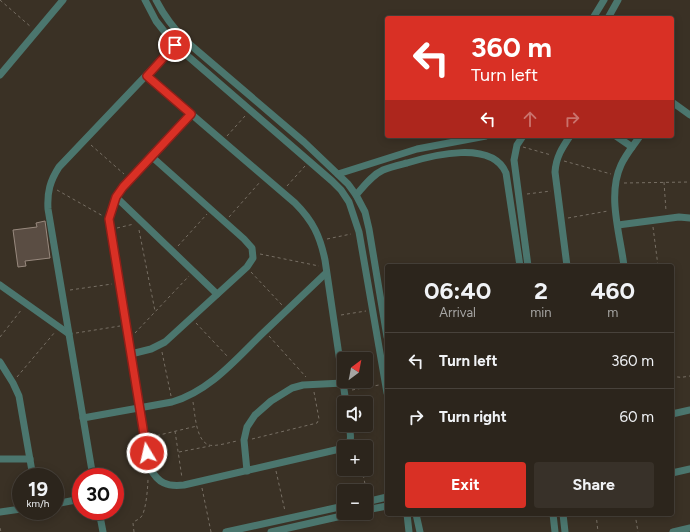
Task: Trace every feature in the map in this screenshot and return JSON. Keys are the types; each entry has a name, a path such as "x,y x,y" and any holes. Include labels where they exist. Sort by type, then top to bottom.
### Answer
{"street":[{"path":"0,76 63,0"},
{"path":"145,0 156,21 175,45 341,190 351,207 359,232 385,378"},
{"path":"156,0 168,21 187,42 304,142 348,184 356,195 365,212 385,325"},
{"path":"594,16 604,0"},
{"path":"609,16 618,0"},
{"path":"91,468 48,209 47,197 49,186 59,167 175,45"},
{"path":"147,76 306,214 320,241 338,352"},
{"path":"674,103 690,115"},
{"path":"191,114 129,179 116,197 109,219 125,325 150,468 153,475 166,485 184,485 337,450"},
{"path":"338,174 417,149 475,138"},
{"path":"522,138 517,145 514,160 528,264"},
{"path":"567,264 555,172 560,150 569,138"},
{"path":"619,138 632,147"},
{"path":"624,264 614,193 616,179 626,156 639,138"},
{"path":"459,141 462,152"},
{"path":"356,195 373,177 384,170 419,159 462,152 489,157 498,162 504,168 506,173 520,264"},
{"path":"131,354 161,345 246,267 253,258 253,252 249,244 151,156"},
{"path":"506,173 515,172"},
{"path":"116,197 217,294"},
{"path":"618,225 666,218 690,218"},
{"path":"83,418 140,409 172,402 192,395 210,383 233,362 326,270"},
{"path":"0,284 69,334"},
{"path":"0,362 13,382 19,396 32,468"},
{"path":"247,470 244,440 247,427 271,401 292,388 337,383"},
{"path":"344,388 345,396"},
{"path":"674,414 690,410"},
{"path":"0,459 30,459"},
{"path":"674,473 690,469"},
{"path":"373,500 384,498 385,506 373,509"},
{"path":"226,532 337,507"},
{"path":"0,512 12,510"},
{"path":"306,514 308,524"},
{"path":"407,516 410,532"},
{"path":"416,516 420,532"},
{"path":"553,516 555,532"},
{"path":"563,516 565,532"},
{"path":"271,532 337,517"},
{"path":"101,520 103,532"},
{"path":"673,532 690,528"}],"path":[{"path":"0,0 37,32"},
{"path":"222,141 251,110"},
{"path":"85,140 129,179"},
{"path":"517,145 616,179 690,182"},
{"path":"282,192 309,161"},
{"path":"224,221 265,177"},
{"path":"664,182 666,218"},
{"path":"49,186 109,219"},
{"path":"518,196 558,190"},
{"path":"173,251 211,209"},
{"path":"561,219 616,209"},
{"path":"110,230 138,223 137,217"},
{"path":"652,220 658,264"},
{"path":"139,230 155,311"},
{"path":"320,241 359,232"},
{"path":"253,252 326,270"},
{"path":"246,267 287,310"},
{"path":"128,340 194,271"},
{"path":"62,291 119,282"},
{"path":"0,337 26,303"},
{"path":"333,316 373,310"},
{"path":"192,318 233,362"},
{"path":"69,334 125,325"},
{"path":"13,382 59,327"},
{"path":"178,452 244,440 317,423 319,419 312,385 265,331"},
{"path":"161,345 172,402"},
{"path":"674,375 680,378 690,376"},
{"path":"344,391 385,384"},
{"path":"192,395 201,439 210,446"},
{"path":"145,438 198,426"},
{"path":"175,431 184,485"},
{"path":"275,464 286,519"},
{"path":"134,532 133,522 142,517 143,514 150,468"},
{"path":"201,481 211,532"},
{"path":"596,516 598,532"},
{"path":"635,516 638,532"}],"building":[{"path":"45,221 50,258 25,261 26,266 18,267 13,230 37,227 36,223"}],"route":[{"path":"147,453 109,219 111,208 116,197 129,179 191,114 147,76 175,45"}]}
